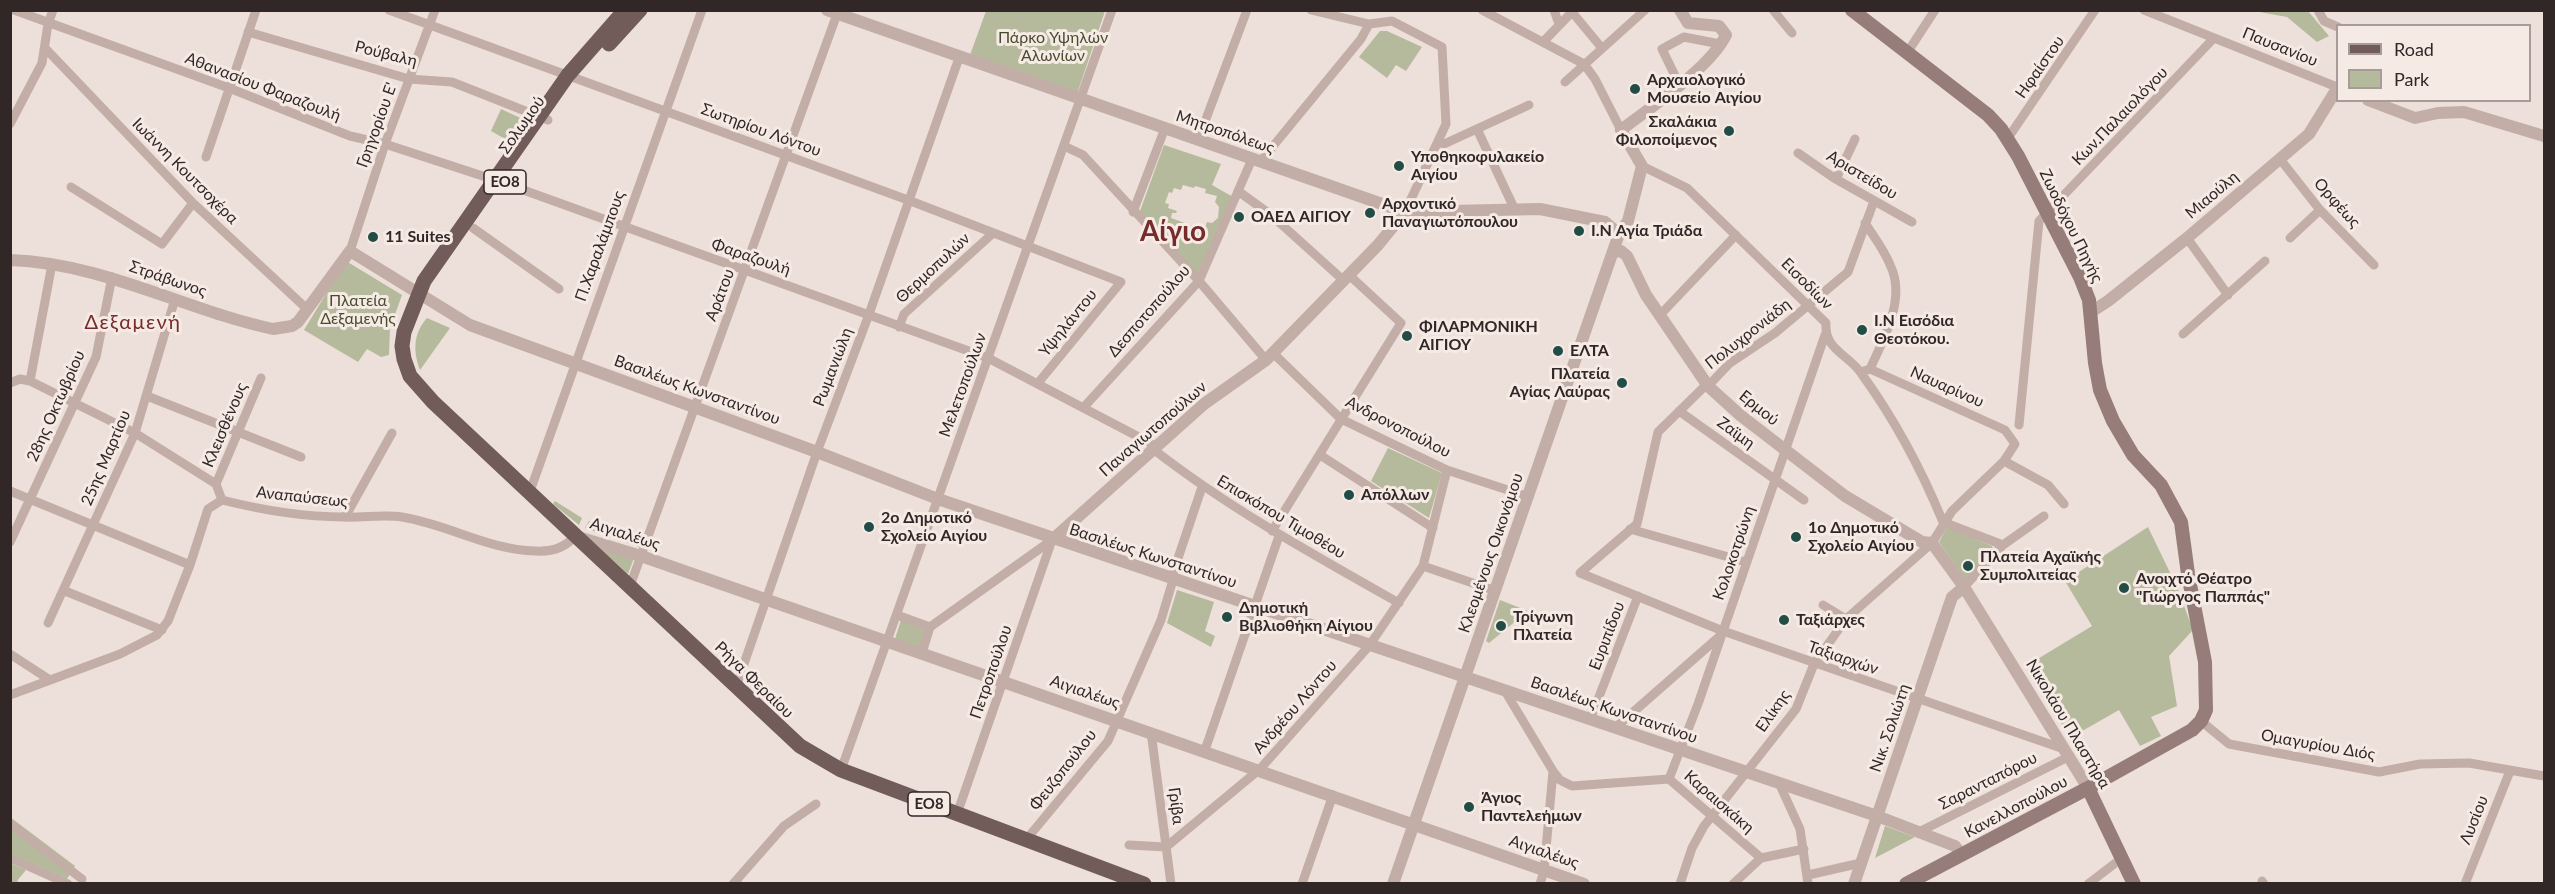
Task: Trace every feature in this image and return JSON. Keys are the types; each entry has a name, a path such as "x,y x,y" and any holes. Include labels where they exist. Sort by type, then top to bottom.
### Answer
{"main road":[{"name":"Σολωμού","path":"416,383 406,367 402,346 407,323 421,295 424,281 499,182 573,76 625,10"},
{"name":"Σολωμού","path":"573,76 640,10"},
{"name":"Ζωοδόχου Πηγής","path":"1852,10 1988,115 2008,138 2080,277 2091,312 2100,390 2113,421 2133,455 2162,485 2181,522 2188,574 2205,662 2207,705 2201,721"},
{"name":"Σολωμού","path":"421,295 432,287 473,228 499,182"},
{"name":"Ρήγα Φεραίου","path":"416,383 529,494 791,739 816,757 841,770 1144,884"},
{"name":"Κανελλοπούλου","path":"1906,884 1926,879 1961,854 2088,788 2190,731 2201,721"},
{"name":"Νικολάου Πλαστήρα","path":"2088,788 2134,884"}],"street":[{"name":"Αθανασίου Φαραζουλή","path":"14,10 229,88 350,136 385,144 499,182"},
{"path":"10,124 42,63 46,49 48,24 53,10"},
{"path":"206,157 256,10"},
{"name":"Σωτηρίου Λόντου","path":"389,10 909,200 1121,282"},
{"name":"Γρηγορίου Ε'","path":"350,251 385,144 435,10"},
{"name":"Π.Χαραλάμπους","path":"529,494 664,110 702,10"},
{"name":"Μελετοπούλων","path":"841,770 1112,10"},
{"path":"1198,140 1247,10"},
{"path":"1311,10 1369,24 1392,21 1442,47 1446,124 1405,212"},
{"path":"1482,10 1584,64 1595,80 1642,166 1628,221 1619,234"},
{"path":"1554,10 1559,24"},
{"path":"1565,82 1601,47 1646,10"},
{"path":"1621,130 1680,86 1720,44 1726,34 1723,28 1688,23 1680,10"},
{"path":"1773,10 1792,33"},
{"path":"1906,53 1935,10"},
{"name":"Ηφαίστου","path":"2008,138 2095,10"},
{"name":"Παυσανίου","path":"2144,10 2336,87"},
{"path":"2318,10 2324,21 2336,27"},
{"path":"1543,42 1573,11 1601,47"},
{"name":"Μητροπόλεως","path":"832,12 1405,212 1540,209 1605,222 1619,234"},
{"name":"Αράτου","path":"630,586 693,406 786,156 832,12"},
{"name":"Δεσποτοπούλου","path":"1084,407 1198,281 1238,191 1256,160 1361,39 1369,24"},
{"name":"Ρούβαλη","path":"248,32 410,79 452,82 544,118"},
{"path":"1680,86 1662,49 1684,37 1720,44"},
{"name":"Κων.Παλαιολόγου","path":"2047,215 2214,38"},
{"name":"Ιωάννη Κουτσοχέρα","path":"46,49 193,203 307,309"},
{"name":"Ρωμανιώλη","path":"736,687 817,452 868,317 959,58"},
{"name":"Μιαούλη","path":"2091,312 2187,238 2309,134 2336,89"},
{"path":"2373,102 2415,118 2438,113 2464,112 2544,136"},
{"path":"1438,142 1444,144 1529,105"},
{"path":"1134,212 1165,128"},
{"path":"1477,129 1514,208"},
{"path":"1836,179 1855,139"},
{"name":"Ανδρονοπούλου","path":"1064,146 1083,155 1269,356 1341,419 1447,470 1529,497"},
{"name":"Αριστείδου","path":"1798,153 1836,179 1912,222"},
{"name":"Ορφέως","path":"2280,159 2320,210 2374,265"},
{"name":"Εισοδίων","path":"1642,166 1688,188 1826,323 1825,334 1835,350 1865,371 1943,522"},
{"name":"Φαραζουλή","path":"499,182 745,270 868,317 988,358"},
{"path":"71,187 162,244 193,203"},
{"path":"1205,750 1254,607 1275,533 1341,419 1401,323 1271,214 1238,191"},
{"path":"1808,306 1848,272 1874,201"},
{"path":"2290,238 2320,210"},
{"name":"Παναγιωτοπούλων","path":"930,627 1052,540 1204,404 1269,356 1405,212"},
{"path":"2019,425 2038,221 2047,215"},
{"path":"1865,223 1892,268 1895,282 1889,327 1865,371"},
{"path":"473,228 560,289"},
{"name":"Θερμοπυλών","path":"899,327 903,315 992,234"},
{"name":"Κλεομένους Οικονόμου","path":"1393,884 1619,234"},
{"path":"1660,315 1736,235"},
{"path":"2187,238 2228,295"},
{"name":"Ερμού","path":"1614,252 1621,250 1627,256 1660,315 1707,385 1740,415 1845,496 1922,542 1932,543"},
{"name":"Βασιλέως Κωνσταντίνου","path":"350,251 459,320 1052,540 1877,816 1955,846 1961,854"},
{"name":"Στράβωνος","path":"10,260 52,264 112,278 273,329 292,326 350,251"},
{"path":"2183,334 2265,261"},
{"path":"30,381 52,264"},
{"name":"28ης Οκτωβρίου","path":"10,542 96,357 112,278"},
{"name":"Υψηλάντου","path":"1038,383 1121,282"},
{"name":"25ης Μαρτίου","path":"48,622 65,591 135,434 175,299"},
{"name":"Πολυχρονιάδη","path":"1630,529 1636,524 1658,432 1730,363 1808,306"},
{"name":"Κολοκοτρώνη","path":"1669,779 1723,633 1825,334"},
{"name":"Επισκόπου Τιμοθέου","path":"988,358 1084,407 1155,448 1202,487 1275,533 1399,603"},
{"name":"Ναυαρίνου","path":"1865,371 2005,430 2015,444 2004,461"},
{"name":"Κλεισθένους","path":"216,484 261,378"},
{"path":"10,695 120,654 148,641 162,630 190,566 208,509 222,500 216,484 135,434 30,381 12,382"},
{"path":"147,396 301,457"},
{"name":"Ζαϊμη","path":"1681,409 1804,500"},
{"path":"345,518 392,433"},
{"path":"1320,455 1433,528"},
{"path":"1932,543 1943,522 2004,461 2048,486 2064,504"},
{"name":"Ανδρέου Λόντου","path":"1166,847 1260,769 1370,646 1423,566 1447,470"},
{"name":"Φευζοπούλου","path":"1025,841 1088,768 1108,741 1161,620 1202,487"},
{"path":"10,491 190,566"},
{"name":"Αναπαύσεως","path":"222,500 265,511 345,518 403,517 440,526 491,544 526,551 552,550 568,545 575,536"},
{"path":"1964,587 2003,544 2044,516"},
{"path":"1943,522 2003,544"},
{"path":"1630,529 1746,562"},
{"name":"Ταξιαρχών","path":"1630,529 1580,573 1723,633 2068,753"},
{"name":"Αιγιαλέως","path":"575,536 641,556 1205,750 1584,884"},
{"name":"Πετροπούλου","path":"957,814 1052,540"},
{"name":"Νικολάου Πλαστήρα","path":"1932,543 1964,587 2088,788"},
{"name":"Ελίκης","path":"1680,884 1692,849 1712,815 1799,704 1814,664 1846,619 1932,543"},
{"path":"1423,566 1496,591"},
{"name":"Νικ. Σολιώτη","path":"1854,884 1952,597 1964,587"},
{"path":"65,591 162,630"},
{"name":"Ευριπίδου","path":"1590,720 1638,596"},
{"path":"1823,605 1846,619"},
{"path":"897,615 930,627 922,653"},
{"path":"1615,728 1723,633"},
{"path":"10,654 50,680"},
{"path":"1505,691 1553,771 1544,870 1540,884"},
{"name":"Ομαγυρίου Διός","path":"2201,721 2229,744 2379,772 2420,764 2450,762 2469,763 2544,776"},
{"name":"Γρίβα","path":"1151,732 1171,884"},
{"name":"Σαρανταπόρου","path":"1919,832 2068,753"},
{"name":"Καραισκάκη","path":"1553,771 1560,780 1572,786 1669,779 1761,858"},
{"name":"Λυσίου","path":"2468,883 2510,771"},
{"path":"1779,783 1796,817 1808,879 1861,863"},
{"path":"1302,884 1333,795"},
{"path":"733,884 784,826 816,804"},
{"path":"10,824 83,882"},
{"path":"1129,845 1166,847"},
{"path":"1733,884 1761,858 1804,849"},
{"path":"10,858 68,884"},
{"path":"2088,884 2122,858"}],"green space":[{"name":"Πάρκο Υψηλών Αλωνίων","path":"986,11 1105,11 1077,94 970,55"},
{"path":"2254,11 2308,11 2329,36 2317,42 2287,17"},
{"path":"1380,31 1387,31 1422,47 1406,71 1396,65 1387,78 1359,57"},
{"path":"501,109 529,122 514,144 491,131"},
{"path":"1164,145 1221,164 1212,185 1233,197 1197,275 1140,211","holes":["1183,185 1194,188 1195,186 1206,189 1205,193 1217,196 1215,202 1219,207 1218,218 1212,223 1207,222 1204,230 1171,218 1172,213 1177,211 1168,208 1169,204 1165,203 1169,192 1172,193 1174,188 1181,190"]},
{"name":"Πλατεία Δεξαμενής","path":"346,261 402,295 390,328 389,355 381,357 367,349 358,362 304,330"},
{"path":"427,318 450,328 420,370 416,356 416,343 419,330"},
{"path":"1388,448 1442,473 1429,518 1371,481"},
{"path":"555,501 582,518 579,525 553,504"},
{"path":"589,521 642,539 639,547 585,528"},
{"name":"Πλατεία Αχαϊκής Συμπολιτείας","path":"1947,527 1992,546 1993,549 1967,582 1939,542"},
{"path":"2148,527 2177,587 2193,630 2169,656 2177,706 2151,717 2161,736 2140,746 2119,710 2070,738 2026,666 2092,626 2065,581"},
{"path":"597,546 634,558 628,574"},
{"path":"1177,590 1214,602 1205,631 1215,636 1211,647 1167,623"},
{"name":"Τρίγωνη Πλατεία","path":"1500,600 1528,611 1489,643 1486,641"},
{"path":"901,620 926,629 920,647 895,639"},
{"path":"10,817 75,866 67,879 11,854"},
{"path":"1885,826 1915,837 1875,858"},
{"path":"10,863 26,870 17,881 21,883 11,883"}],"place":[{"name":"Αρχαιολογικό Μουσείο Αιγίου","path":"1635,89"},
{"name":"Σκαλάκια Φιλοποίμενος","path":"1729,131"},
{"name":"Υποθηκοφυλακείο Αιγίου","path":"1399,166"},
{"name":"Αρχοντικό Παναγιωτόπουλου","path":"1370,213"},
{"name":"ΟΑΕΔ ΑΙΓΙΟΥ","path":"1239,217"},
{"name":"Ι.Ν Αγία Τριάδα","path":"1579,231"},
{"name":"11 Suites","path":"373,237"},
{"name":"Ι.Ν Εισόδια Θεοτόκου.","path":"1862,330"},
{"name":"ΦΙΛΑΡΜΟΝΙΚΗ ΑΙΓΙΟΥ","path":"1407,336"},
{"name":"ΕΛΤΑ","path":"1558,351"},
{"name":"Πλατεία Αγίας Λαύρας","path":"1622,383"},
{"name":"Απόλλων","path":"1349,495"},
{"name":"2ο Δημοτικό Σχολείο Αιγίου","path":"869,527"},
{"name":"1o Δημοτικό Σχολείο Αιγίου","path":"1796,537"},
{"name":"Πλατεία Αχαϊκής Συμπολιτείας","path":"1968,566"},
{"name":"Ανοιχτό Θέατρο \"Γιώργος Παππάς\"","path":"2124,588"},
{"name":"Δημοτική Βιβλιοθήκη Αίγιου","path":"1227,617"},
{"name":"Ταξιάρχες","path":"1784,620"},
{"name":"Τρίγωνη Πλατεία","path":"1501,626"},
{"name":"Άγιος Παντελεήμων","path":"1469,807"}],"district":[{"name":"Αίγιο","path":"1173,232"},
{"name":"Δεξαμενή","path":"133,323"}]}
